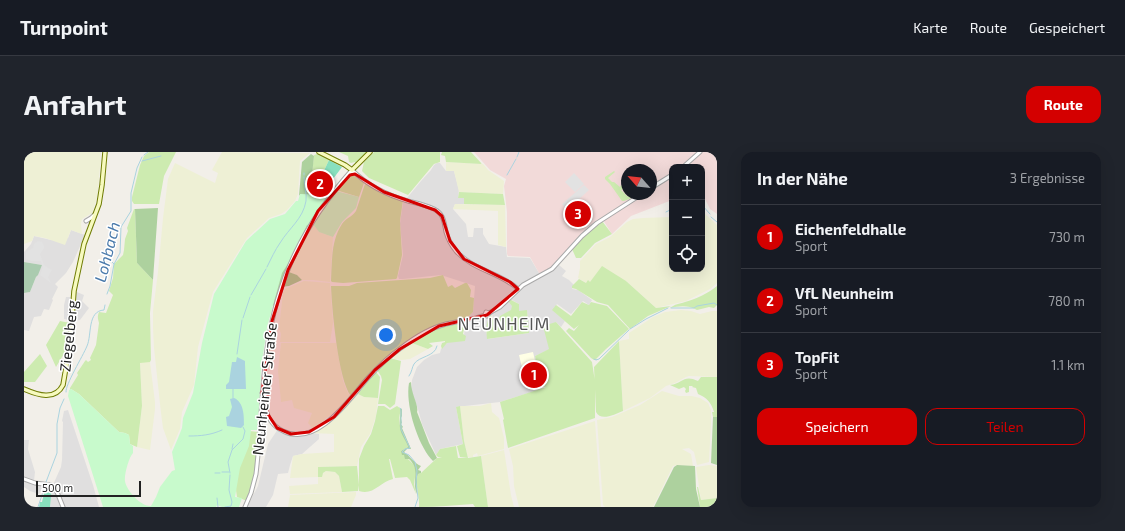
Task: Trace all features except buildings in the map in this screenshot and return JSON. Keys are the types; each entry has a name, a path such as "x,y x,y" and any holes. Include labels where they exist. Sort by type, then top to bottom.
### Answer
{"main road":[{"name":"Ziegelberg","path":"24,389 40,395 51,395 60,391 64,381 70,344 74,291 83,248 96,212 102,185 105,152"},
{"path":"319,152 352,170 370,152"},
{"path":"347,166 352,167 358,164"}],"street":[{"path":"686,164 700,152"},
{"path":"352,170 369,185 405,200 432,208 438,212 442,216 450,241 455,250 464,259 478,268 510,282 518,289"},
{"name":"Neunheimer Straße","path":"245,507 252,493 256,474 262,393 272,321 288,270 300,242 314,219 324,204 352,170"},
{"path":"345,178 351,174 358,176"},
{"path":"657,184 669,177"},
{"path":"262,393 267,395 266,406 268,416 277,428 292,434 309,432 334,417 380,366 411,342 439,326 485,315 486,312 489,313 500,307 518,289 552,269 592,227 633,200"},
{"path":"86,221 96,212"},
{"path":"24,479 35,483 51,485 57,492 63,507"}],"highlighted area":[{"path":"355,174 384,192 435,210 442,216 450,241 464,259 510,282 518,289 487,315 439,326 400,349 375,370 334,417 309,432 291,434 277,428 267,413 268,394 262,393 272,321 288,270 318,211 350,175"}],"shaded area":[{"path":"32,152 101,152 98,194 93,211 82,219 82,234 71,230 65,245 34,236 32,241 24,244 24,155"},
{"path":"222,152 310,153 300,161 298,194 295,201 281,214 269,218 247,238 213,292 198,347 194,385 182,412 180,429 171,450 163,428 153,328 153,311 168,179 175,163 215,183 218,173 212,170"},
{"path":"474,152 717,152 717,214 710,209 705,199 705,164 669,164 669,201 631,216 612,234 603,220 597,221 581,236 554,266 543,273 539,273 530,257 508,256 507,254 507,212 504,186 506,179 490,170"},
{"path":"446,162 483,164 488,170 504,181 503,194 459,192 454,171 446,171"},
{"name":"NEUNHEIM","path":"440,163 446,171 454,171 459,190 458,198 464,198 464,204 455,204 453,209 466,224 468,237 473,237 474,228 483,228 483,234 489,244 506,247 507,257 530,258 539,273 559,265 566,271 562,276 574,285 572,289 578,290 592,300 589,305 583,301 571,314 557,304 553,310 565,321 561,327 556,322 548,344 550,349 535,356 541,389 500,402 456,407 463,444 440,449 436,455 422,424 411,390 412,380 417,367 424,360 432,355 440,353 441,349 447,343 464,336 466,319 473,312 475,286 441,275 399,279 398,276 403,255 400,223 403,203 434,165","holes":["512,300 519,304 519,311 527,311 529,333 488,339 486,331 488,318 492,315 494,320 499,319 500,316 510,312 513,308"]},
{"path":"574,173 584,184 575,192 565,182"},
{"path":"584,185 589,190 567,210 562,204"},
{"path":"455,204 505,205 506,247 498,245 498,211 453,209"},
{"path":"705,214 717,225 717,283 710,289 686,301 656,308 626,281 586,283 578,278 580,261 596,244 610,237 627,222 633,219 669,217 669,272 705,272"},
{"path":"313,224 319,232 333,237 330,282 302,280 297,275 289,272 300,247"},
{"path":"71,230 85,235 73,262 66,273 55,284 58,287 52,299 53,300 49,310 44,309 41,316 34,317 29,331 24,330 24,293 30,292 42,265 24,262 24,252 31,244 34,236 51,240 68,238"},
{"path":"38,241 42,242 44,246 40,254 44,265 52,270 48,277 51,283 40,275 43,267 41,261 31,261 26,259 26,252 33,248 34,244"},
{"path":"24,262 42,265 30,292 24,293"},
{"path":"304,281 330,283 333,323 330,342 280,342 281,334 279,328 283,293 285,289"},
{"path":"72,290 84,295 82,301 89,308 80,320 74,321 64,319 64,305 66,297 71,297"},
{"path":"681,310 700,314 717,311 717,377 686,377 666,386 650,398 623,411 619,341 629,339 629,333 653,317 665,312"},
{"path":"281,343 336,343 343,381 350,396 338,409 313,429 308,423 312,413 294,408 292,400 281,402 278,371"},
{"path":"412,343 428,349 410,359 394,359 394,356"},
{"path":"533,352 537,369 530,371 530,375 524,376 519,355"},
{"path":"140,362 150,362 155,402 150,450 137,447 142,406"},
{"path":"662,391 679,396 692,396 700,398 708,403 711,410 709,462 697,465 694,452 689,448 682,449 691,454 693,466 673,466 653,507 605,507 603,505 597,420 612,417 640,405"},
{"path":"358,394 364,397 378,398 376,416 370,434 361,447 357,466 318,467 318,477 290,478 293,456 334,452 334,434 312,433 335,419"},
{"path":"491,403 492,412 499,418 504,438 504,449 478,456 477,453 473,455 473,457 468,457 464,441 460,406 480,406"},
{"path":"68,410 99,507 50,507 52,487 61,467 62,460 62,421 64,411"},
{"path":"595,421 601,507 519,507 514,486 513,466 509,449"},
{"path":"278,429 286,434 319,434 319,439 302,454 293,456 288,473 278,474 273,495 266,507 247,507 258,486 268,444"},
{"path":"24,440 29,440 28,449 35,472 34,481 43,482 44,485 39,494 24,487"},
{"path":"504,450 514,507 488,507 481,456"},
{"path":"709,465 717,466 717,498 701,500 696,467"},
{"path":"326,471 335,472 339,476 342,492 290,494 289,486 318,484 318,477"},
{"path":"356,492 351,507 288,507 290,495"}],"green space":[{"path":"149,152 176,152 164,176 159,204 134,204 132,197 140,165 144,156"},
{"path":"339,152 369,152 355,164 355,162 349,162 348,156"},
{"path":"374,152 440,152 440,162 434,164 408,195 369,178 362,171 364,162"},
{"path":"442,152 471,152 482,164 446,162 445,156 441,155"},
{"path":"311,154 314,156 312,175 308,175 309,192 325,195 288,261 290,262 286,271 297,275 302,280 289,286 280,287 275,306 271,305 257,285 306,199 299,195 302,162"},
{"path":"317,154 329,160 322,175 312,173 314,155"},
{"path":"329,160 342,167 333,179 322,175"},
{"path":"614,171 615,172 608,178 620,187 621,185 621,200 605,179 605,177"},
{"path":"353,175 364,183 359,197 336,190 345,179"},
{"path":"312,177 330,180 328,194 310,192"},
{"path":"365,184 403,200 400,221 402,255 397,278 343,283 332,282 332,259 338,231 345,220 356,211"},
{"path":"336,191 359,197 356,208 342,222 333,237 319,232 313,224 307,225 291,259 282,273 267,327 261,369 258,430 251,430 249,446 240,468 235,497 242,498 239,507 222,507 217,505 216,507 103,507 68,396 69,390 71,389 79,394 119,432 129,435 130,444 133,446 133,453 126,471 126,485 139,501 147,506 151,506 160,487 172,471 175,470 172,452 182,428 183,418 193,393 202,343 214,294 246,241 270,219 285,214 296,201 298,201 300,194 332,195"},
{"path":"459,192 503,194 505,205 464,204 464,198 458,198"},
{"path":"158,208 153,280 137,263 135,209"},
{"path":"134,209 137,263 153,280 150,313 151,360 150,362 140,363 142,406 137,447 130,444 129,435 119,432 79,394 71,389 70,390 78,375 77,373 85,361 86,360 88,362 91,360 90,358 96,345 99,323 98,314 99,312 106,313 113,295 109,291 113,278 114,264 123,255 125,239 128,231 127,228"},
{"path":"602,221 612,234 595,243 581,258 576,258 572,249 585,235"},
{"path":"602,266 626,281 656,308 671,306 648,316 630,329 608,305 597,302 572,288 572,286 579,279 586,283 588,280 590,282"},
{"path":"443,275 448,287 452,285 455,288 467,283 471,290 470,297 474,298 473,312 466,319 431,329 393,354 351,396 346,388 336,344 331,286 349,286 357,283 430,278"},
{"path":"717,286 717,305 714,308 709,307 697,310 684,306 670,308 702,296"},
{"path":"511,300 519,304 519,311 527,310 529,333 487,339 486,332 489,317 491,315 493,320 499,319 500,316 511,310 512,306 508,301"},
{"path":"582,302 589,305 591,302 607,306 629,329 596,359 598,360 591,358 566,331 569,328 574,331 579,325 574,329 552,310 556,305 571,316"},
{"path":"60,321 70,323 68,347 56,367 46,345"},
{"path":"556,322 592,362 595,382 595,418 508,448 500,402 546,387 541,386 535,356 549,349 543,326"},
{"path":"465,323 463,334 466,336 465,341 447,343 442,349 442,343 445,341 429,343 433,346 428,349 412,343 430,331"},
{"path":"619,341 623,411 605,417 598,415 596,412 594,367"},
{"path":"40,354 47,366 35,382 24,382 24,372"},
{"path":"390,358 401,361 395,404 390,408 385,404 378,404 382,380 377,370"},
{"path":"376,372 380,377 378,398 364,397 358,394"},
{"path":"701,377 717,377 717,417 713,417 712,412 714,412 712,406 706,399 698,394 696,388 689,386 689,392 686,393 686,389 684,387 679,389 670,385 690,378 698,381"},
{"path":"411,382 417,412 429,443 437,458 433,461 422,446 414,425 408,392 409,383"},
{"path":"378,406 384,406 390,410 397,406 401,409 399,420 408,447 401,451 413,464 416,470 414,484 416,494 410,480 407,477 395,478 390,459 393,479 368,492 359,491 359,459 371,434"},
{"path":"460,406 464,441 468,458 460,457 457,446 463,444 456,407"},
{"path":"400,408 402,409 402,428 411,449 407,449 404,452 421,466 418,470 421,471 421,473 418,474 417,477 417,494 415,489 415,471 413,463 409,459 405,459 401,451 408,447 401,433"},
{"path":"713,417 717,417 717,465 711,463"},
{"path":"250,431 258,432 258,440 255,476 247,501 237,497 236,481 240,455"},
{"path":"456,446 458,458 481,456 488,507 475,507 473,504 419,507 417,481 418,474 437,458 442,458 436,455 440,449"},
{"path":"677,465 695,466 696,489 700,507 654,507 674,467"},
{"path":"357,466 359,485 358,491 342,492 339,476 335,472 326,471 323,473 322,477 318,477 318,467"},
{"path":"46,485 52,487 50,507 39,507 40,502 42,502"},
{"path":"697,487 701,500 717,498 717,507 700,507"}],"water":[{"path":"237,357 245,361 246,389 226,389 226,385 229,382 232,362 236,362"},
{"path":"234,398 240,403 243,410 244,425 241,428 227,426 226,417 229,416 232,407 230,399"}],"waterway":[{"name":"Lohbach","path":"144,155 148,152"},
{"path":"517,157 519,152"},
{"path":"142,161 161,156"},
{"name":"Lohbach","path":"107,294 114,264 120,253 121,227 131,211 131,193 137,168 142,157"},
{"path":"507,175 516,159"},
{"path":"267,267 278,246 302,213 306,201 304,177"},
{"path":"705,208 710,214"},
{"path":"711,217 717,222"},
{"path":"106,258 114,264"},
{"path":"251,295 266,269"},
{"path":"243,318 250,297"},
{"path":"671,308 694,308 697,306 714,303 717,305"},
{"name":"Lohbach","path":"66,392 66,388 71,377 87,346 92,319 95,314 104,310 105,305"},
{"path":"630,329 668,308"},
{"path":"237,354 242,320"},
{"path":"594,359 599,359 629,330"},
{"path":"409,376 416,361 436,350 437,346"},
{"path":"233,389 233,400"},
{"name":"Lohbach","path":"46,482 57,453 57,424 60,408 64,399"},
{"path":"400,408 401,429 410,448 405,449 402,452 409,455 415,462 417,471 416,482 418,498 415,507"},
{"path":"230,473 228,462 232,450 243,439 245,431 243,427"},
{"path":"189,436 206,435 222,430"},
{"path":"232,449 233,444"},
{"path":"222,472 229,472"},
{"path":"215,473 220,473"},
{"path":"225,507 231,506 232,502 229,490 230,475"},
{"name":"Lohbach","path":"38,507 45,486"},
{"path":"217,498 218,507"}],"place":[{"name":"VfL Neunheim","path":"320,184"},
{"name":"TopFit","path":"578,214"},
{"name":"Eichenfeldhalle","path":"534,375"}],"district":[{"name":"NEUNHEIM","path":"504,324"}]}
